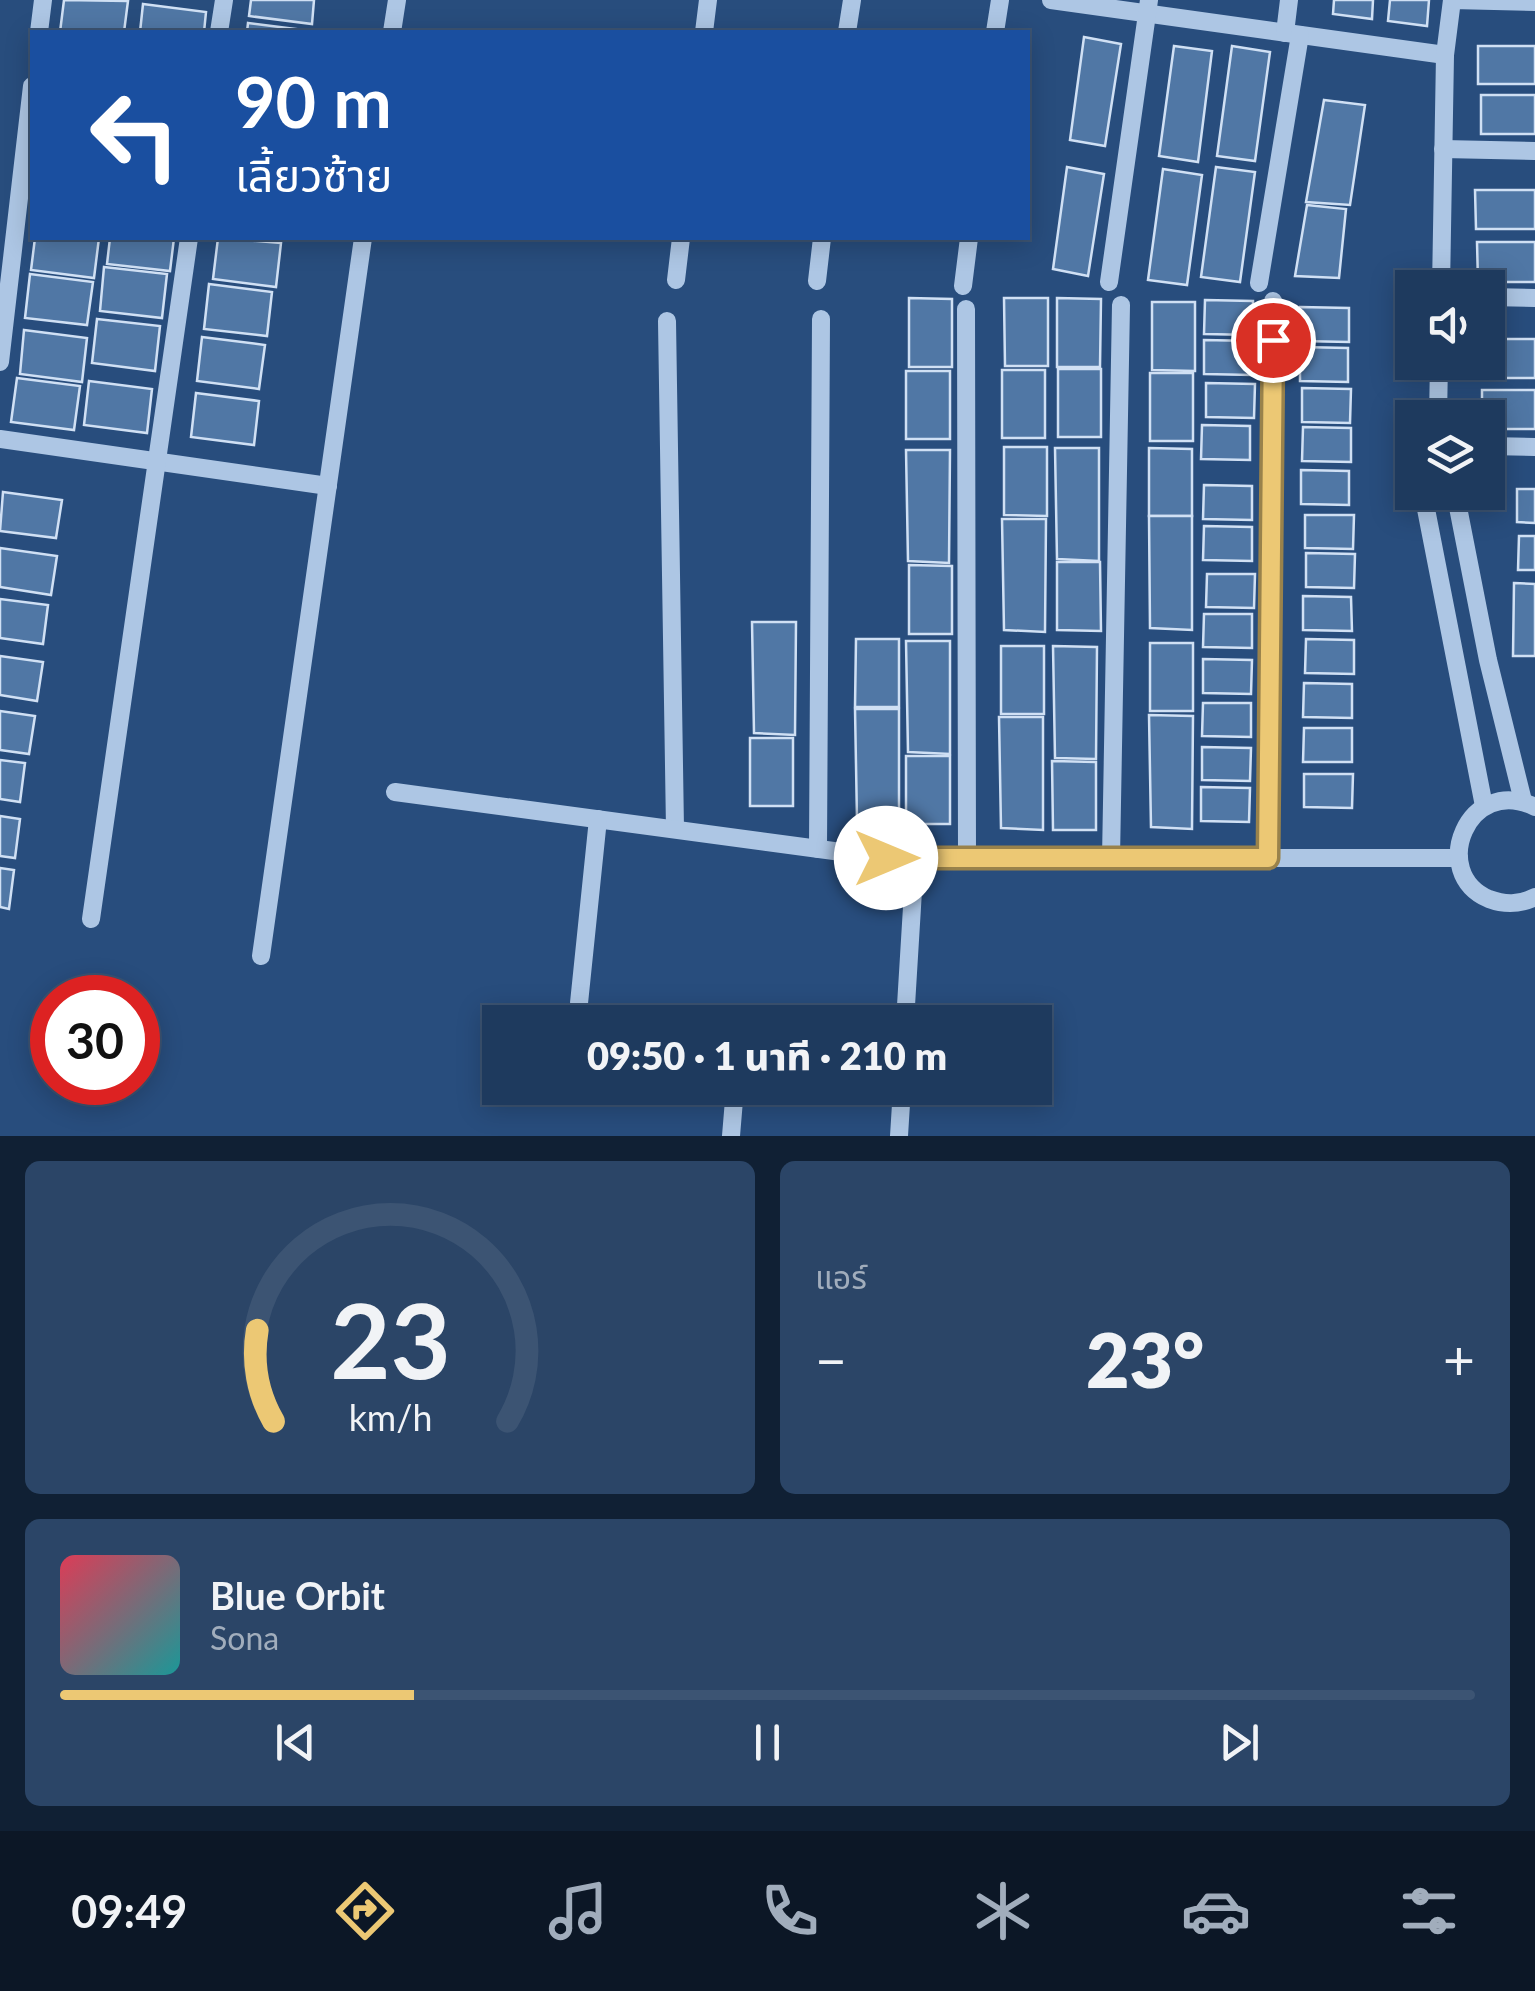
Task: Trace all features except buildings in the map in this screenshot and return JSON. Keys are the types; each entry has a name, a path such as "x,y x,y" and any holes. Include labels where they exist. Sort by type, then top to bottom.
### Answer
{"street":[{"path":"39,30 42,0"},
{"path":"219,30 224,0"},
{"path":"392,30 397,0"},
{"path":"704,30 708,0"},
{"path":"848,30 852,0"},
{"path":"996,30 1000,0"},
{"path":"1051,0 1148,7 1292,34 1445,56"},
{"path":"1259,283 1292,34 1289,0"},
{"path":"1440,270 1445,56 1452,0 1535,2"},
{"path":"1109,282 1148,7"},
{"path":"0,362 30,103"},
{"path":"1443,149 1535,151"},
{"path":"91,919 190,240"},
{"path":"261,956 363,240"},
{"path":"676,280 680,240"},
{"path":"816,281 822,240"},
{"path":"962,286 969,240"},
{"path":"1505,297 1535,298"},
{"path":"1268,858 1273,300"},
{"path":"1111,858 1121,306"},
{"path":"966,309 966,858"},
{"path":"818,849 821,318"},
{"path":"667,321 676,830"},
{"path":"0,440 328,486"},
{"path":"1505,446 1535,447"},
{"path":"1426,510 1484,806"},
{"path":"1459,510 1488,660 1529,804 1497,801 1484,806 1468,820 1460,840 1459,858 1467,881 1482,896 1502,904 1524,903 1535,897"},
{"path":"1457,667 1488,660"},
{"path":"395,792 886,858 1459,858"},
{"path":"579,1004 598,819"},
{"path":"906,1005 915,858"},
{"path":"732,1136 734,1105"},
{"path":"899,1136 901,1105"}],"route":[{"path":"886,858 1268,858 1273,340"}]}
